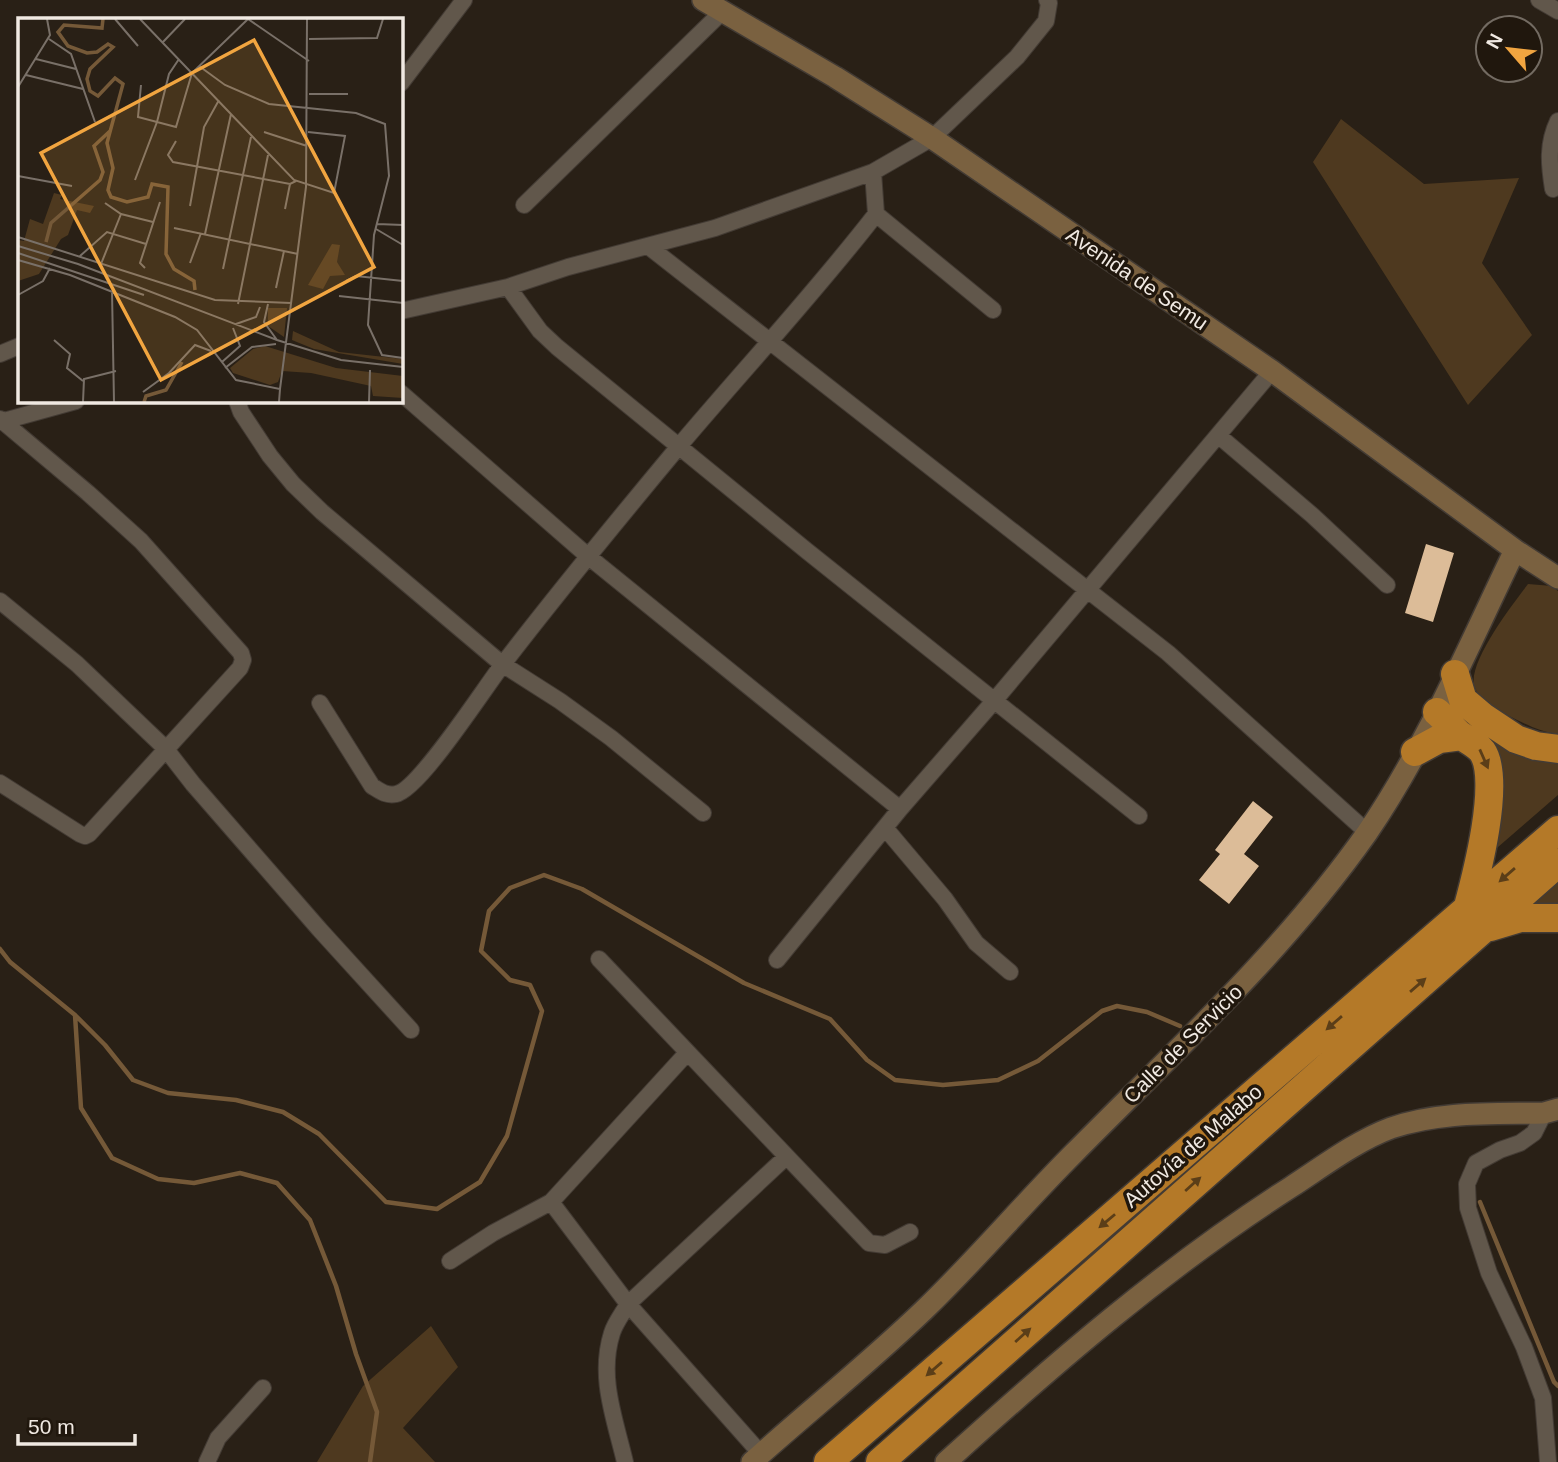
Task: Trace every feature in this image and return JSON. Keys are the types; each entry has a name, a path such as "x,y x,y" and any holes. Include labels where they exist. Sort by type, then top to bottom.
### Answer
{"highway":[{"path":"1455,674 1463,700 1483,717 1516,739 1536,746 1558,749"},
{"path":"1437,712 1481,750 1490,776 1489,807 1476,878 1474,920 1558,918"},
{"path":"1415,752 1439,739 1462,736"},
{"name":"Autovía de Malabo","path":"880,1462 1474,920 1558,830"},
{"name":"Autovía de Malabo","path":"828,1462 1374,988 1558,863"}],"street":[{"path":"402,82 464,0"},
{"name":"Avenida de Semu","path":"703,0 835,77 932,138 1272,371 1515,550 1558,578"},
{"path":"402,311 508,287 568,267 715,228 873,172 932,138 1017,57 1046,21 1049,3 1047,0"},
{"path":"1539,0 1558,11"},
{"path":"524,205 723,11"},
{"path":"1553,188 1548,157 1550,141 1558,121"},
{"path":"320,703 372,786 384,794 399,794 421,776 502,664 679,447 876,214 873,172"},
{"path":"876,214 993,310"},
{"path":"648,246 1089,589 1177,662 1367,832"},
{"path":"508,287 540,331 557,347 1139,816"},
{"path":"0,354 18,346"},
{"path":"777,960 900,809 1272,371"},
{"path":"402,394 589,558 900,809"},
{"path":"0,421 72,402"},
{"path":"237,402 270,456 293,484 322,512 502,664 611,738 703,813"},
{"path":"0,421 88,493 141,541 241,653 243,660 240,668 89,834 85,836 0,783"},
{"path":"1219,436 1312,515 1387,585"},
{"name":"Calle de Servicio","path":"756,1458 924,1310 1073,1153 1241,986 1324,890 1367,832 1415,752 1515,550"},
{"path":"0,601 77,664 165,748 192,784 411,1030"},
{"path":"886,829 945,899 976,943 1010,972"},
{"path":"599,958 869,1243 885,1245 910,1232"},
{"path":"450,1261 493,1233 551,1202 687,1053"},
{"path":"952,1460 1109,1319 1184,1260 1348,1151 1390,1128 1434,1116 1551,1111"},
{"path":"1549,1462 1543,1398 1524,1348 1489,1273 1468,1208 1466,1184 1476,1163 1520,1143 1534,1133 1551,1111"},
{"path":"625,1462 606,1388 606,1363 612,1331 628,1304 786,1157"},
{"path":"551,1202 628,1304 756,1458"},
{"path":"207,1462 218,1438 263,1388"}],"shaded area":[{"path":"1341,119 1424,184 1519,178 1482,263 1532,335 1468,405 1313,162"},
{"path":"1528,584 1552,586 1558,591 1558,734 1532,727 1497,710 1484,701 1475,688 1474,678 1483,650"},
{"path":"1462,713 1558,752 1558,795 1475,867 1494,765"},
{"path":"1558,878 1558,912 1519,913"},
{"path":"431,1326 458,1367 403,1428 435,1462 317,1462 363,1386"}],"building":[{"path":"1426,544 1454,553 1433,622 1405,613"},
{"path":"1253,801 1273,817 1244,854 1259,866 1229,904 1199,880 1220,854 1215,850"}],"waterway":[{"path":"0,949 10,962 75,1015 105,1045 133,1080 168,1093 236,1100 283,1112 319,1134 386,1202 437,1209 480,1182 507,1136 542,1011 530,985 510,980 481,951 489,911 510,888 544,875 582,889 744,983 830,1019 867,1060 895,1080 943,1085 998,1080 1038,1061 1102,1011 1117,1006 1147,1012 1180,1026"},
{"path":"75,1015 81,1108 112,1158 158,1179 194,1183 240,1173 277,1183 310,1220 336,1286 377,1412 370,1462"},
{"path":"1480,1202 1554,1382 1558,1386"}]}
